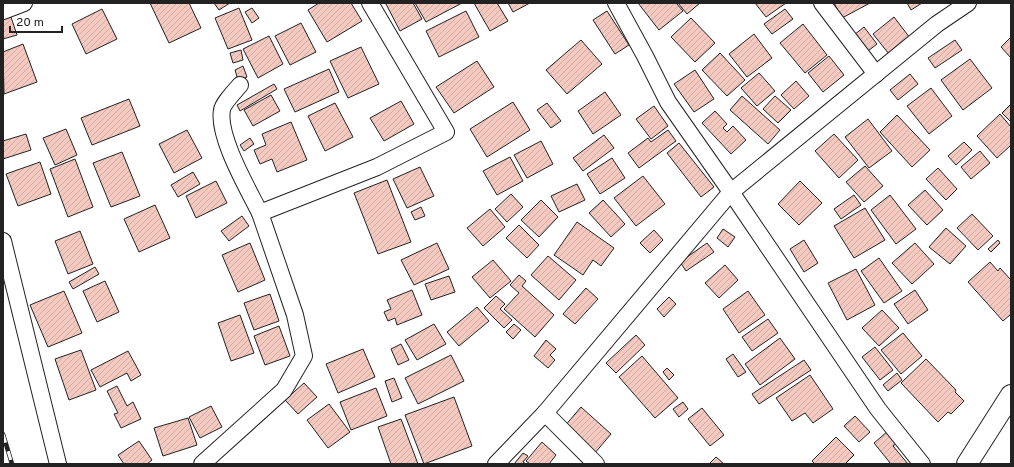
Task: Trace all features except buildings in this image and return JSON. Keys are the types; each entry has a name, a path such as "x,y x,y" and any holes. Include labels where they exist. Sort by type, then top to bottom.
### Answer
{"street":[{"path":"3,11 24,3"},
{"path":"260,213 377,166 446,132 370,3"},
{"path":"616,3 668,102 878,409 922,464"},
{"path":"822,3 876,74"},
{"path":"496,464 545,413 731,192 937,24 968,3"},
{"path":"202,464 284,390 304,356 295,315 260,213 228,146 222,128 222,109 240,85"},
{"path":"3,241 58,464"},
{"path":"967,464 1011,395"},
{"path":"545,413 596,464"}],"railway":[{"path":"3,434 12,464"}]}
